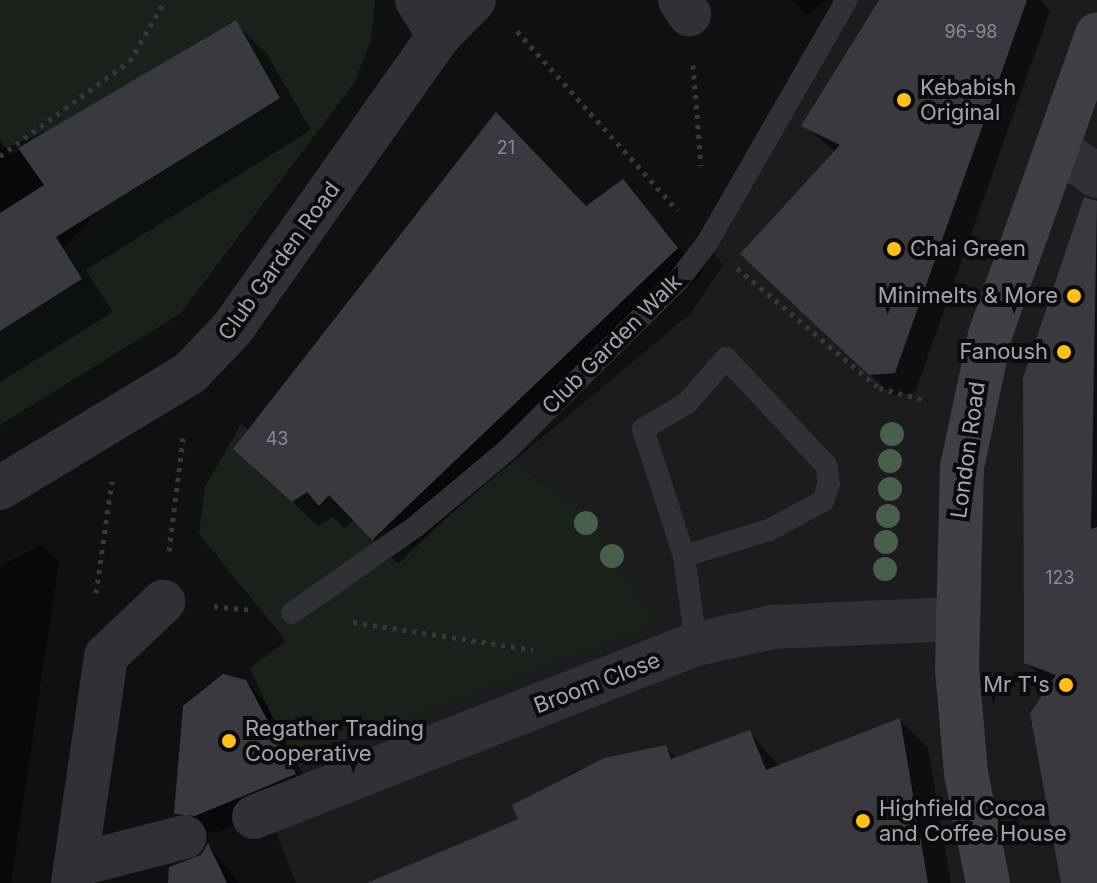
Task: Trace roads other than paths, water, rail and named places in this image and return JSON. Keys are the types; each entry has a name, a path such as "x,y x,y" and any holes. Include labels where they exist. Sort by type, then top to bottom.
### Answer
{"main road":[{"name":"London Road","path":"988,883 966,773 955,619 957,525 970,411 990,335 1097,34"}],"street":[{"name":"Club Garden Road","path":"0,488 119,420 190,373 232,329 428,18 474,0"},
{"path":"1057,148 1097,176"},
{"path":"163,602 106,656 74,874 184,837"},
{"name":"Broom Close","path":"254,817 696,644 773,627 955,619"}],"lane":[{"name":"Club Garden Walk","path":"292,613 415,527 506,451 677,282 707,243 847,0"},
{"path":"684,556 769,530 823,501 829,483 826,465 726,358 687,403 643,429 684,556 696,644"}],"place":[{"name":"Kebabish Original","path":"904,100"},
{"name":"Chai Green","path":"894,249"},
{"name":"Minimelts & More","path":"1074,296"},
{"name":"Fanoush","path":"1064,352"},
{"name":"Mr T's","path":"1066,685"},
{"name":"Regather Trading Cooperative","path":"229,741"},
{"name":"Highfield Cocoa and Coffee House","path":"863,821"}]}
